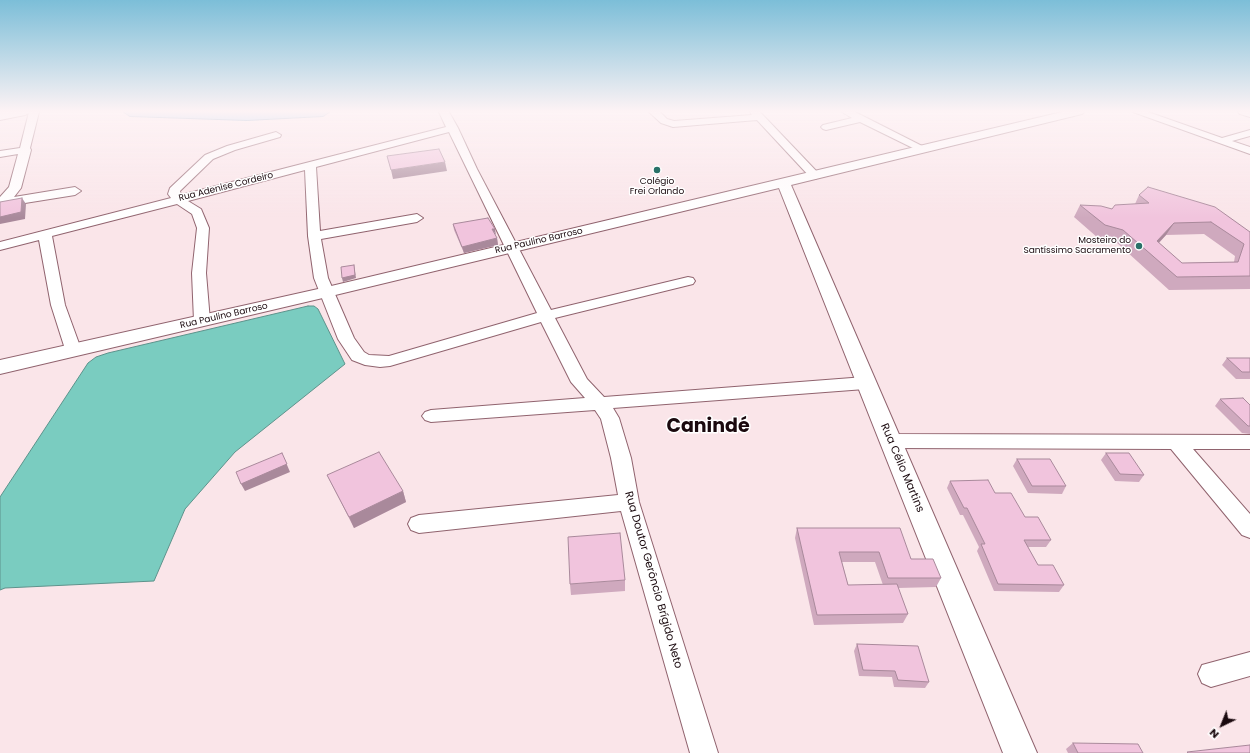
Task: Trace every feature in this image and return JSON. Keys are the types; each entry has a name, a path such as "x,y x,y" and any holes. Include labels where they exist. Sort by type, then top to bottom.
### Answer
{"street":[{"path":"202,322 199,273 203,228 197,212 178,199 174,194 174,190 205,160 235,147"},
{"name":"Rua Adenise Cordeiro","path":"0,246 310,165 365,147"},
{"name":"Rua Doutor Gerôncio Brígido Neto","path":"461,147 580,382 601,405 610,418 617,438 629,502 704,753"},
{"path":"788,147 815,176"},
{"path":"919,147 923,149"},
{"name":"Rua Paulino Barroso","path":"0,367 202,322 784,184 930,147"},
{"path":"1239,147 1250,151"},
{"path":"0,154 26,150 15,188 8,198 0,203"},
{"path":"310,165 314,236 322,278 346,340 358,356 372,362 390,361 547,316 688,281"},
{"name":"Rua Célio Martins","path":"784,184 865,383 891,441 1020,753"},
{"path":"0,203 75,191"},
{"path":"314,236 417,218"},
{"path":"45,234 58,305 73,350"},
{"path":"431,416 601,405 865,383"},
{"path":"891,441 1250,442"},
{"path":"1175,441 1250,529"},
{"path":"419,524 629,502"},
{"path":"1211,674 1250,664"}],"shaded area":[{"path":"308,306 314,306 318,309 345,364 235,452 185,509 154,581 5,588 0,590 0,497 88,363 96,357 108,353"}],"building":[{"path":"439,149 445,162 391,170 387,156"},
{"path":"1148,187 1215,207 1250,232 1250,276 1177,277 1123,230 1105,225 1080,205 1101,206 1112,209 1115,205 1149,203 1139,195","holes":["1211,222 1244,244 1238,262 1182,263 1157,241 1174,223"]},
{"path":"22,198 21,212 0,217 0,202"},
{"path":"488,218 495,229 492,229 497,238 462,247 453,224"},
{"path":"354,265 355,275 342,278 341,267"},
{"path":"1227,358 1250,358 1250,372 1242,372"},
{"path":"1243,398 1250,405 1250,426 1248,426 1220,399"},
{"path":"379,452 403,491 349,517 327,475"},
{"path":"282,453 287,464 241,484 236,472"},
{"path":"1106,453 1129,453 1144,475 1120,474"},
{"path":"1017,459 1050,459 1066,486 1032,486"},
{"path":"988,480 995,493 1011,493 1025,517 1038,517 1051,540 1024,540 1038,565 1053,565 1064,585 998,584 981,544 985,544 967,508 964,508 950,481"},
{"path":"797,528 900,528 911,559 933,559 941,578 888,578 879,552 839,552 848,585 897,584 908,614 817,615"},
{"path":"620,533 625,580 570,584 568,537"},
{"path":"857,644 918,646 929,682 898,680 895,671 863,670"},
{"path":"1073,743 1138,744 1143,753 1078,753"},
{"path":"1250,745 1250,753 1187,752"}],"place":[{"name":"Colégio Frei Orlando","path":"657,170"},
{"name":"Mosteiro do Santíssimo Sacramento","path":"1139,246"}],"district":[{"name":"Canindé","path":"708,427"}]}
